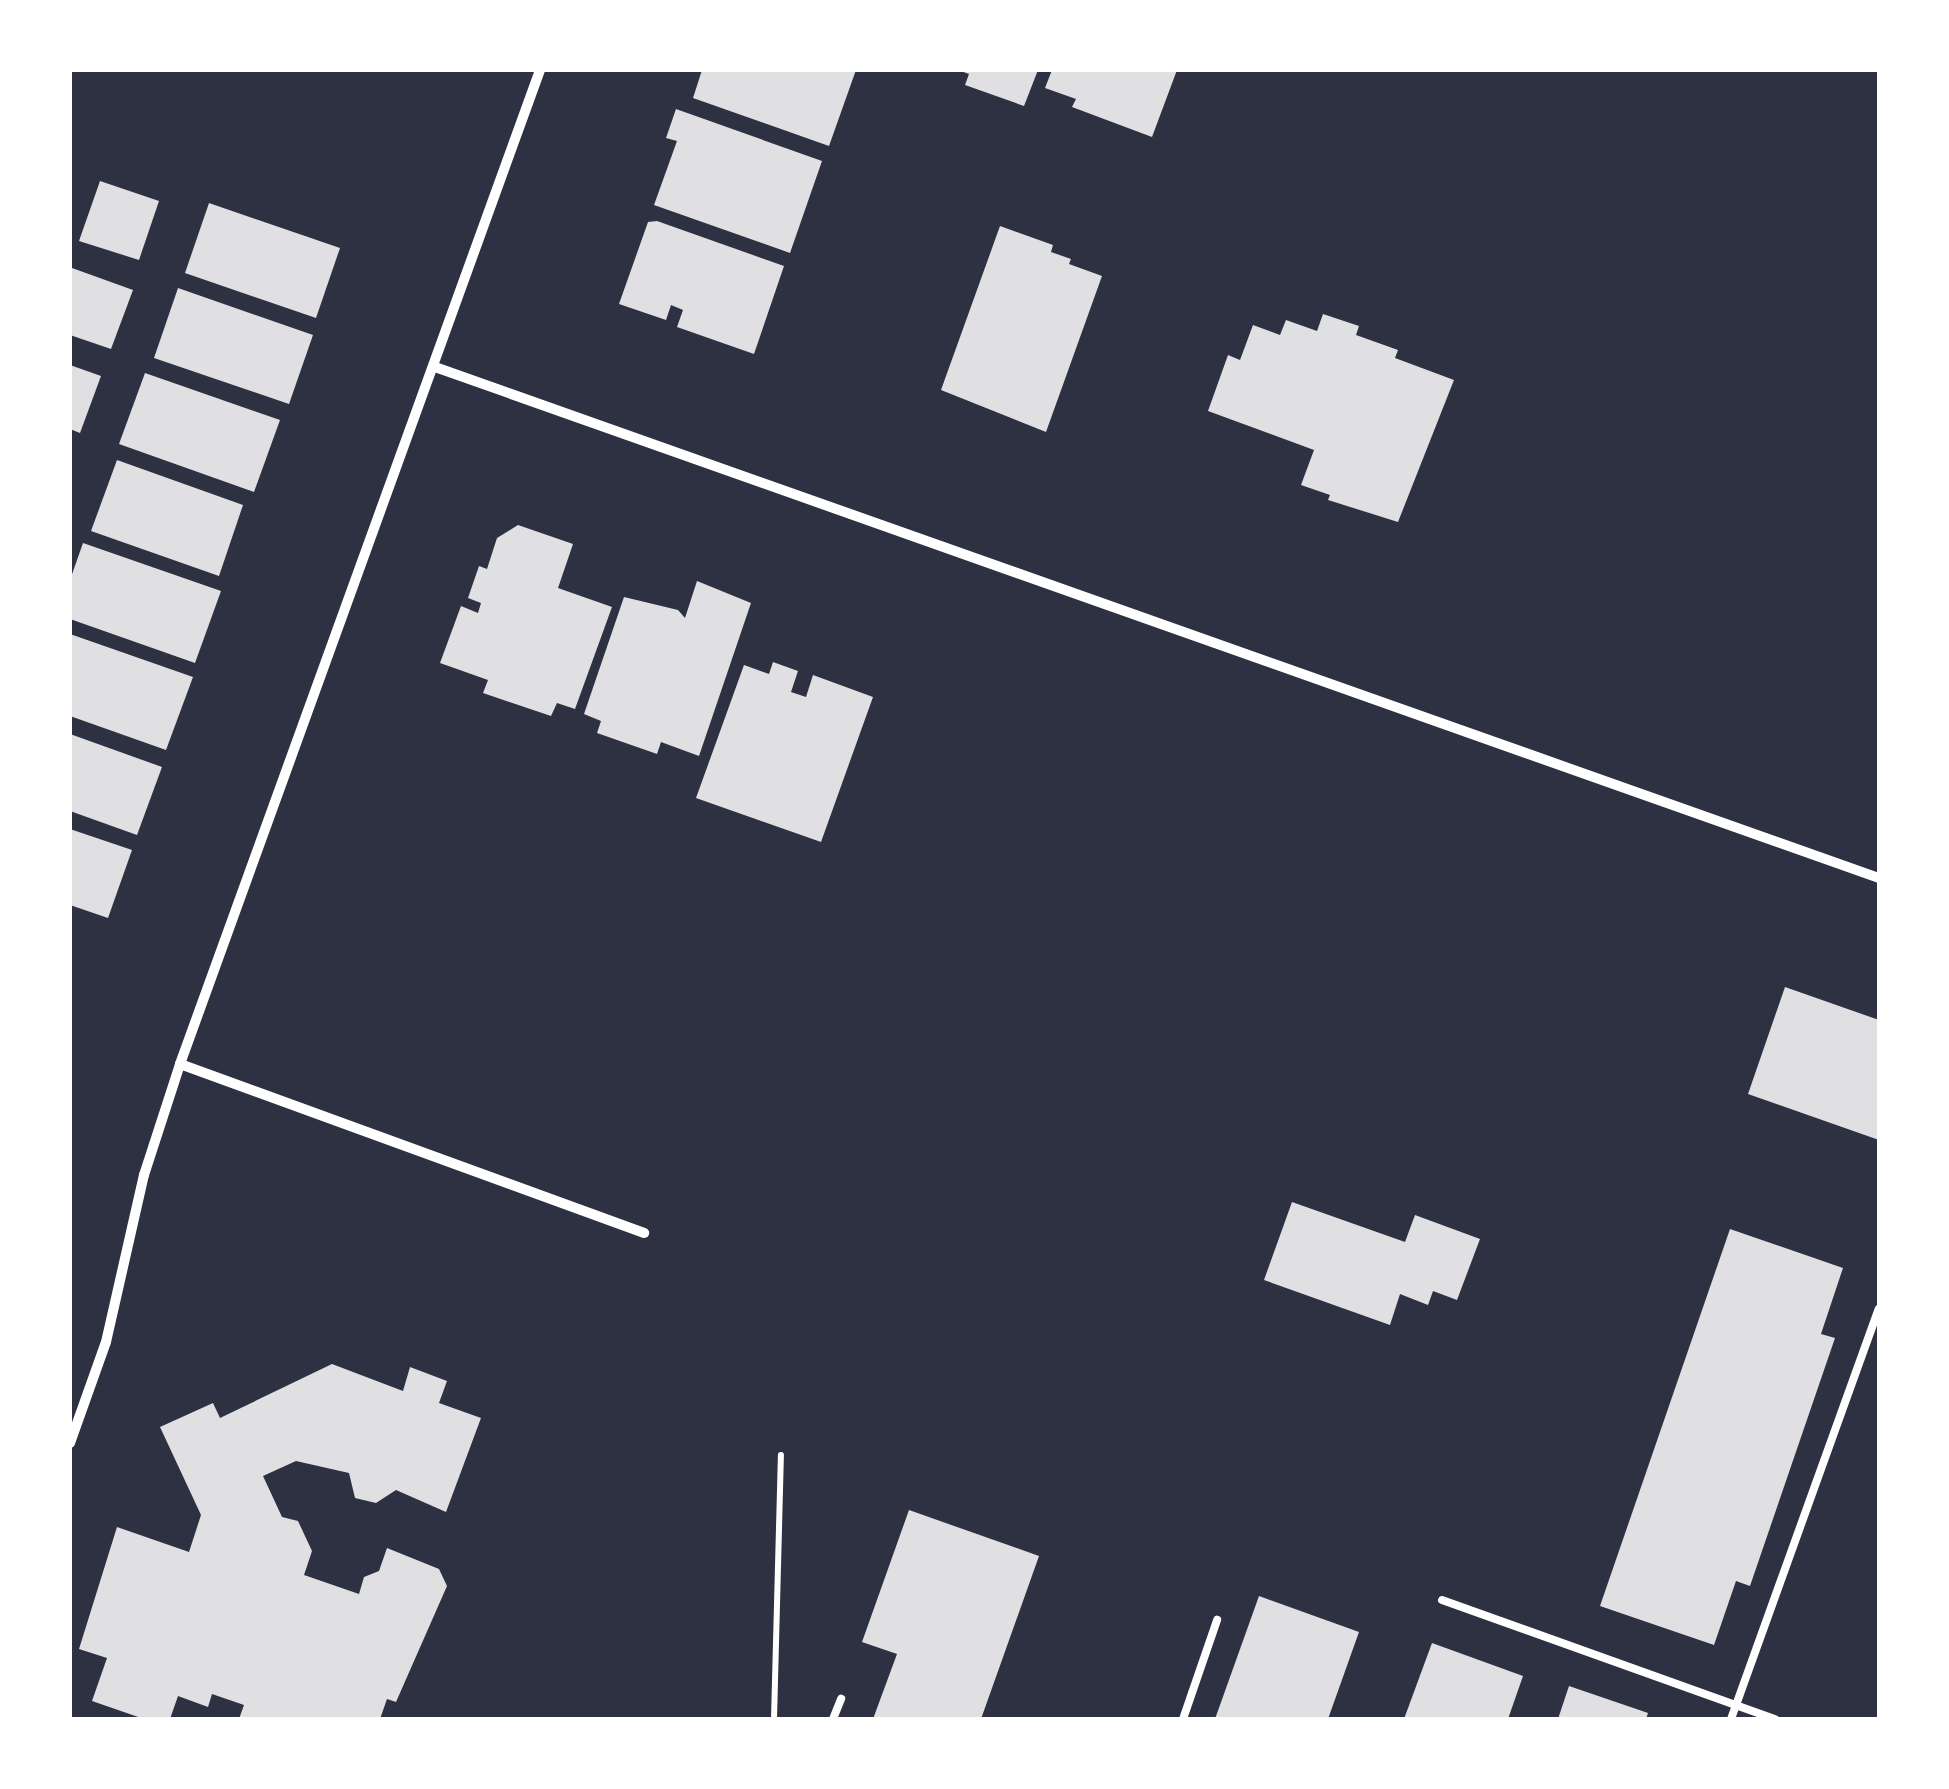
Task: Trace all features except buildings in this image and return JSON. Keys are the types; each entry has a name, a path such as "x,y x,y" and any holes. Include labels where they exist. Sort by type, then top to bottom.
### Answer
{"street":[{"path":"70,1443 106,1342 144,1174 180,1064 540,70"},
{"path":"435,367 1879,878"},
{"path":"180,1064 644,1233"}],"lane":[{"path":"1731,1719 1879,1309"},
{"path":"1442,1600 1776,1719"},
{"path":"1182,1719 1217,1620"},
{"path":"834,1719 840,1699"}],"path":[{"path":"774,1719 781,1455"}]}
